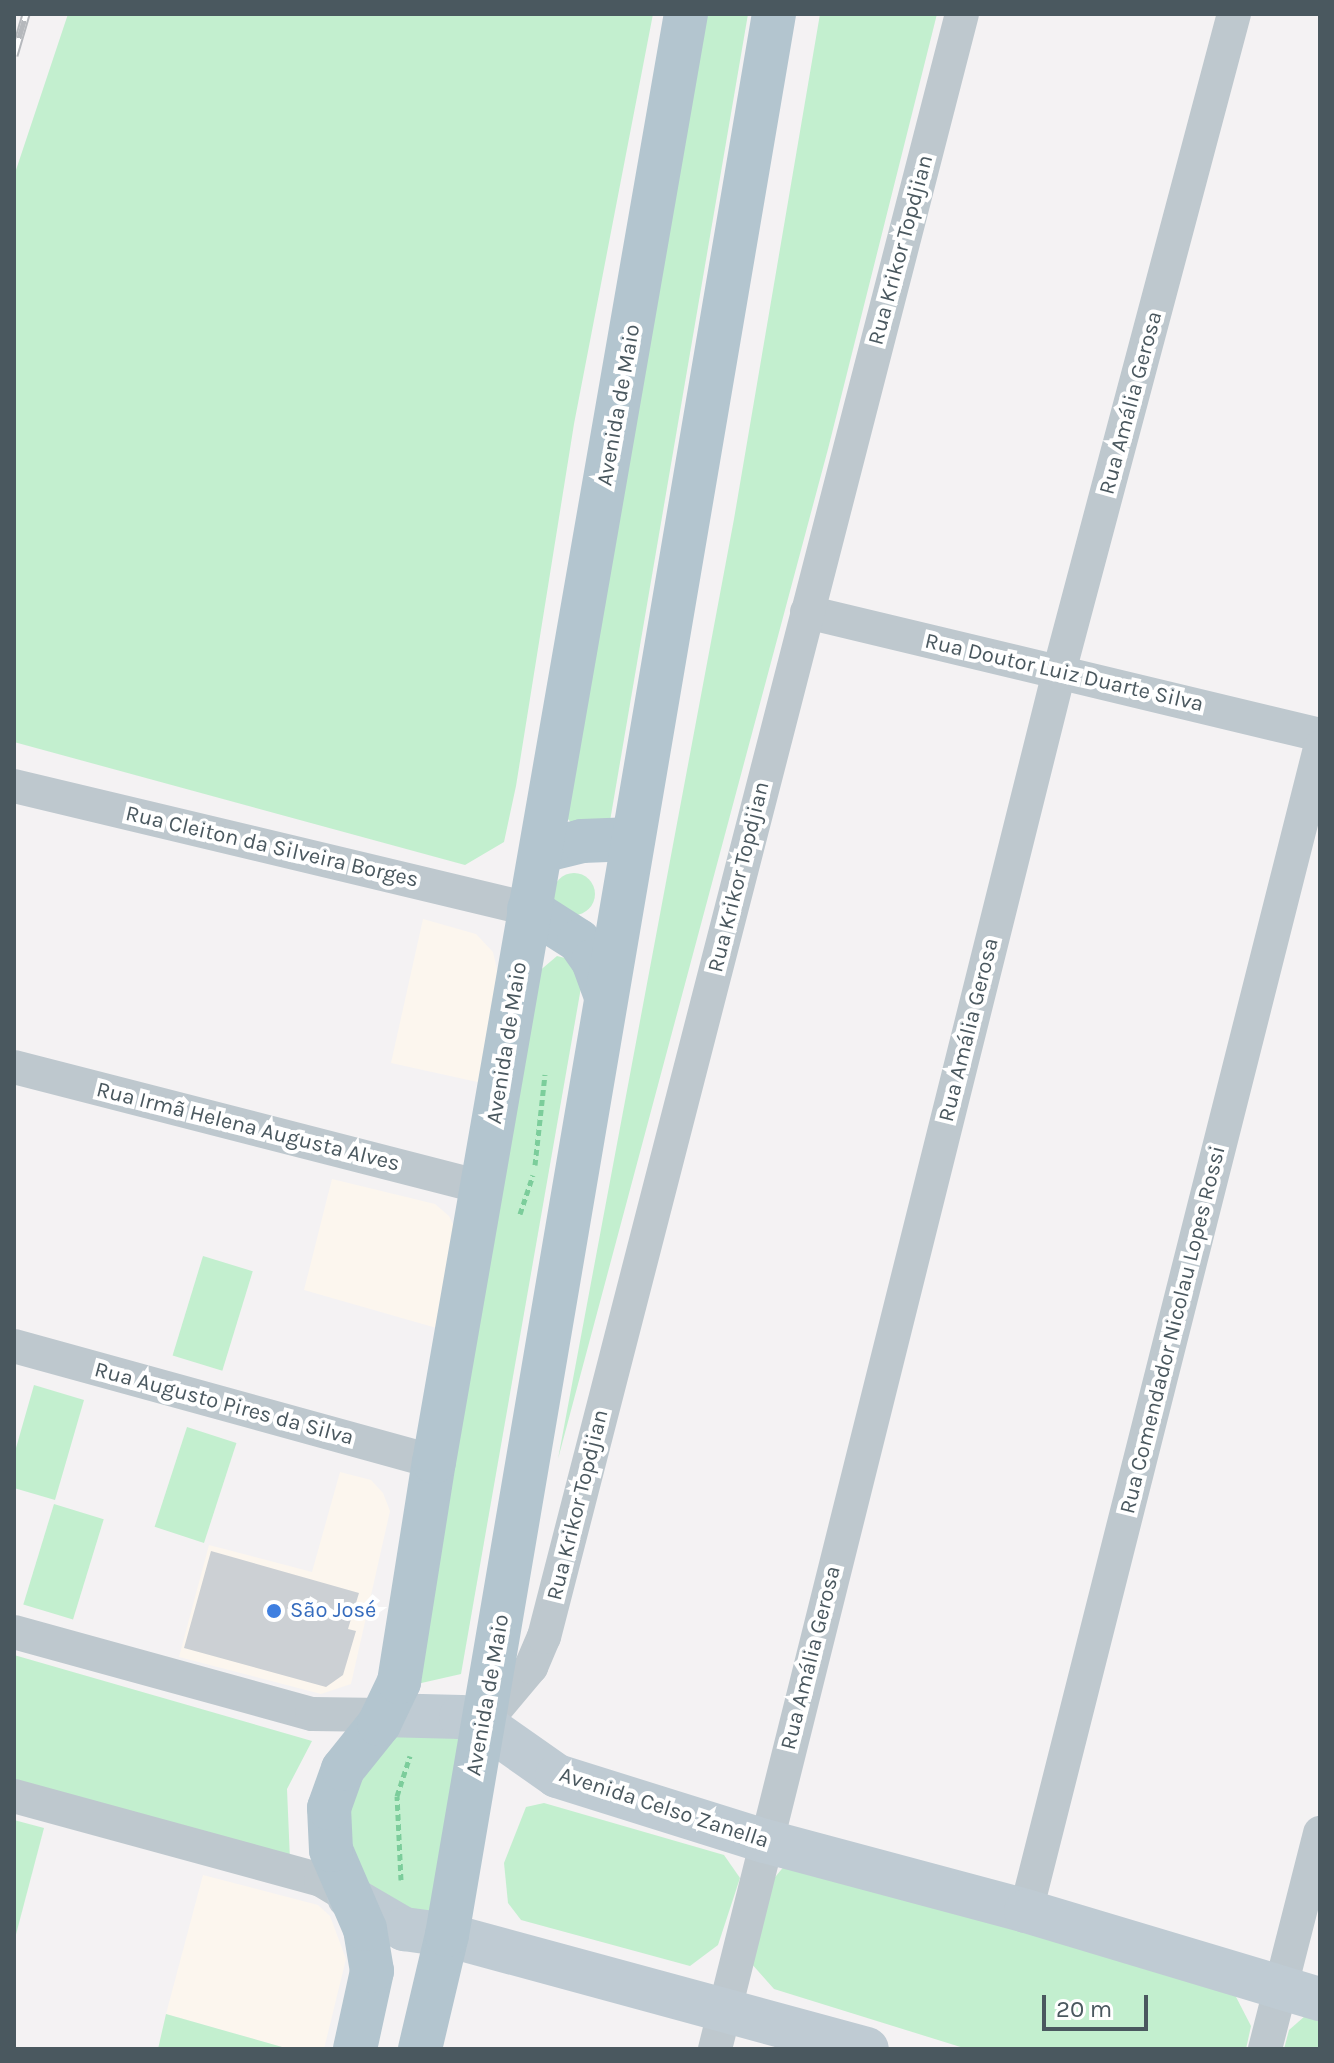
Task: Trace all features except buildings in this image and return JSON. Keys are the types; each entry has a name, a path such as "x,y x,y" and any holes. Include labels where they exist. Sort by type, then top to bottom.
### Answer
{"main road":[{"name":"Avenida de Maio","path":"355,2049 372,1971 365,1929 331,1850 329,1808 343,1769 383,1715 399,1682 529,909 542,851 686,14"},
{"name":"Avenida de Maio","path":"420,2049 447,1935 774,14"},
{"path":"542,851 582,841 633,839"},
{"path":"529,909 579,941 593,961 606,996"}],"street":[{"name":"Rua Krikor Topdjian","path":"483,1724 531,1667 544,1637 962,14"},
{"name":"Rua Amália Gerosa","path":"720,2029 1059,672 1234,14"},
{"name":"Rua Doutor Luiz Duarte Silva","path":"807,612 1320,735"},
{"name":"Rua Comendador Nicolau Lopes Rossi","path":"1026,1911 1320,748"},
{"name":"Rua Cleiton da Silveira Borges","path":"14,786 529,909"},
{"name":"Rua Irmã Helena Augusta Alves","path":"14,1067 483,1187"},
{"name":"Rua Augusto Pires da Silva","path":"14,1346 434,1462"},
{"name":"Avenida Celso Zanella","path":"14,1632 312,1714 438,1715 483,1724 557,1776 765,1841 1026,1911 1300,1993"},
{"path":"14,1796 321,1880 404,1929 447,1935 720,2029 867,2049"},
{"path":"1265,2049 1300,1993 1320,1833"}],"shaded area":[{"path":"423,919 476,934 493,952 503,995 482,1083 391,1063"},
{"path":"332,1179 435,1204 449,1216 458,1235 440,1329 304,1290"},
{"name":"São José","path":"340,1472 371,1480 383,1493 390,1511 351,1684 321,1694 179,1657 209,1545 312,1572"},
{"path":"203,1875 318,1905 330,1916 346,1959 324,2049 289,2049 166,2014"}],"green space":[{"path":"68,14 653,14 574,424 516,786 504,842 465,865 14,742 14,176"},
{"path":"705,14 748,14 610,821 576,828 567,818"},
{"path":"820,14 937,14 828,449 558,1459 734,519"},
{"path":"574,873 589,879 595,894 589,909 574,915 559,909 553,894 559,879"},
{"path":"557,956 569,959 583,976 461,1674 417,1684 537,973"},
{"path":"203,1256 253,1271 222,1371 173,1355"},
{"path":"34,1385 84,1400 55,1500 14,1488 14,1455"},
{"path":"187,1427 236,1443 204,1543 155,1527"},
{"path":"54,1504 104,1519 73,1620 23,1604"},
{"path":"14,1655 312,1741 287,1789 290,1860 14,1783"},
{"path":"463,1731 435,1918 379,1897 354,1866 344,1808 387,1742 404,1733"},
{"path":"544,1803 724,1855 740,1878 718,1945 690,1966 521,1920 508,1903 504,1863 526,1807"},
{"path":"14,1820 44,1828 14,1942"},
{"path":"786,1864 1233,1991 1251,2026 1246,2049 967,2049 774,1989 750,1962 761,1894"},
{"path":"166,2014 289,2049 158,2049"},
{"path":"1305,2016 1320,2016 1320,2049 1284,2049 1289,2030"}],"railway":[{"path":"14,55 26,14"}],"place":[{"name":"São José","path":"274,1611"}]}
